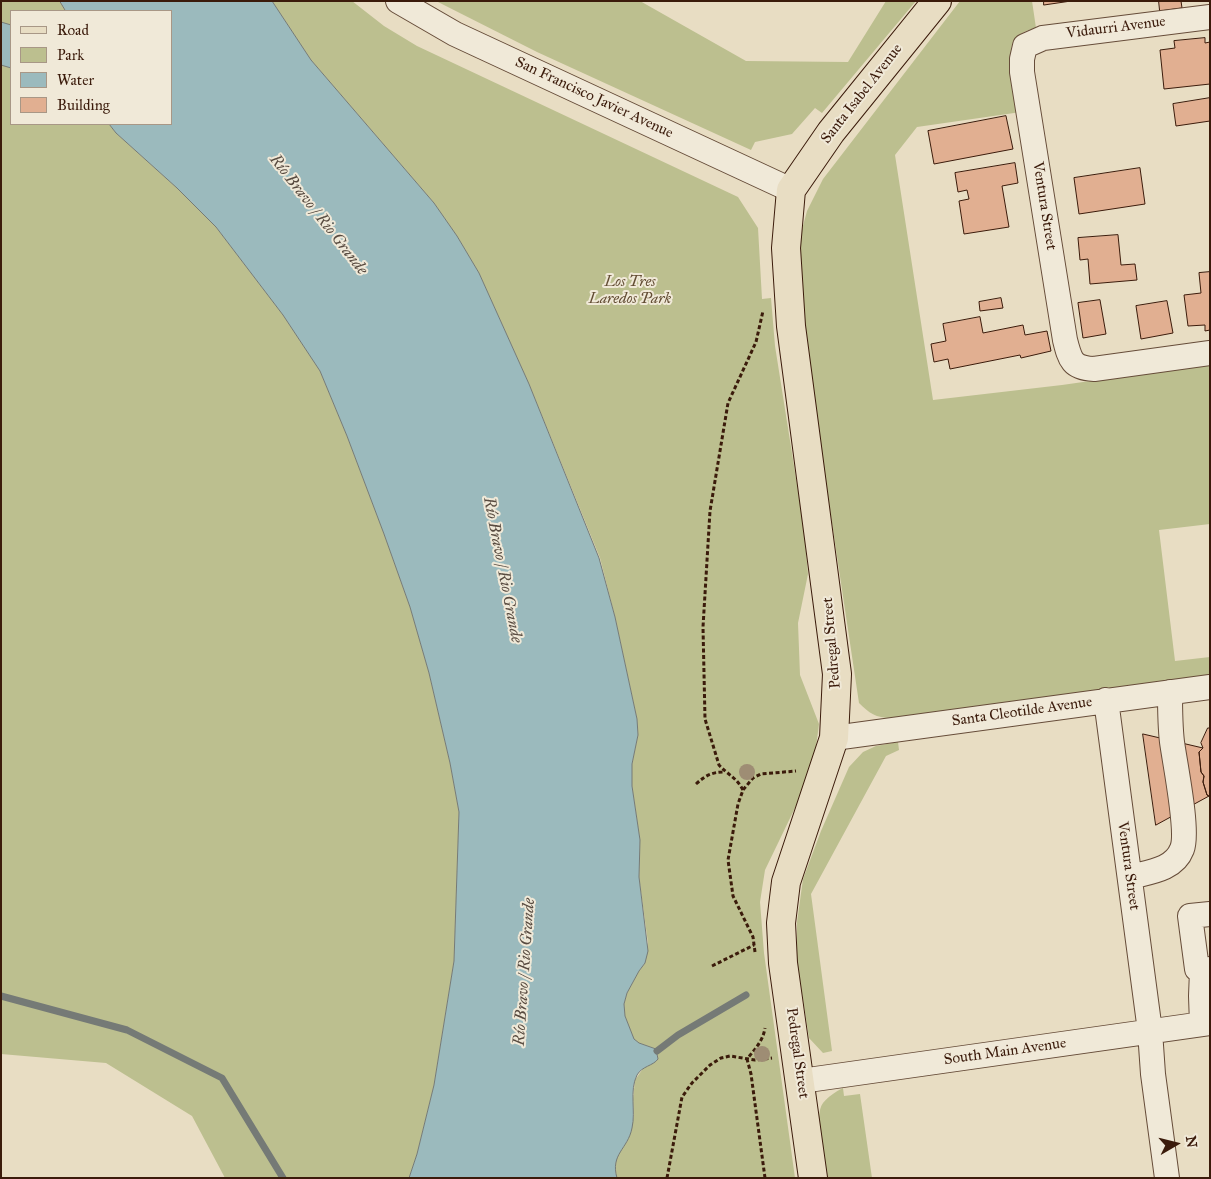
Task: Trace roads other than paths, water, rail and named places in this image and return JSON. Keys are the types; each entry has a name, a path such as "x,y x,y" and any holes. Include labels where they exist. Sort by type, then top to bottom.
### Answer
{"main road":[{"name":"Santa Isabel Avenue","path":"791,190 831,132 937,1"},
{"name":"Pedregal Street","path":"791,190 786,248 791,326 837,674 834,738 786,882 781,923 784,963 813,1178"}],"street":[{"name":"San Francisco Javier Avenue","path":"398,1 455,34 791,190"},
{"name":"Vidaurri Avenue","path":"1024,46 1043,38 1055,36 1210,17"},
{"name":"Ventura Street","path":"1024,46 1022,72 1065,340 1074,365 1083,369 1094,369 1210,353"},
{"name":"Santa Cleotilde Avenue","path":"834,738 1210,687"},
{"path":"1130,877 1167,866 1175,860 1182,850 1184,839 1183,824 1172,740 1170,692"},
{"name":"Ventura Street","path":"1106,700 1150,1031 1153,1074 1167,1178"},
{"path":"1206,1023 1200,996 1206,970 1197,969 1190,916 1210,914"},
{"name":"South Main Avenue","path":"801,1081 1206,1023"}],"water":[{"name":"Río Bravo / Rio Grande","path":"60,1 272,1 311,60 434,203 457,236 479,273 529,384 599,558 615,617 637,719 638,735 632,764 632,786 640,840 639,877 648,951 645,963 627,993 624,1004 625,1016 634,1039 639,1043 656,1049 658,1059 637,1075 633,1088 632,1128 616,1163 617,1178 409,1178 434,1085 454,961 459,812 450,763 429,673 410,607 347,436 320,371 283,315 216,227 110,125 172,125 172,10 65,10"},
{"path":"1,22 10,25 10,68 1,65"}],"waterway":[{"path":"657,1051 678,1035 746,995"},
{"path":"1,996 127,1030 222,1078 283,1178"}],"park label":[{"name":"Los Tres Laredos Park","path":"630,290"}]}
